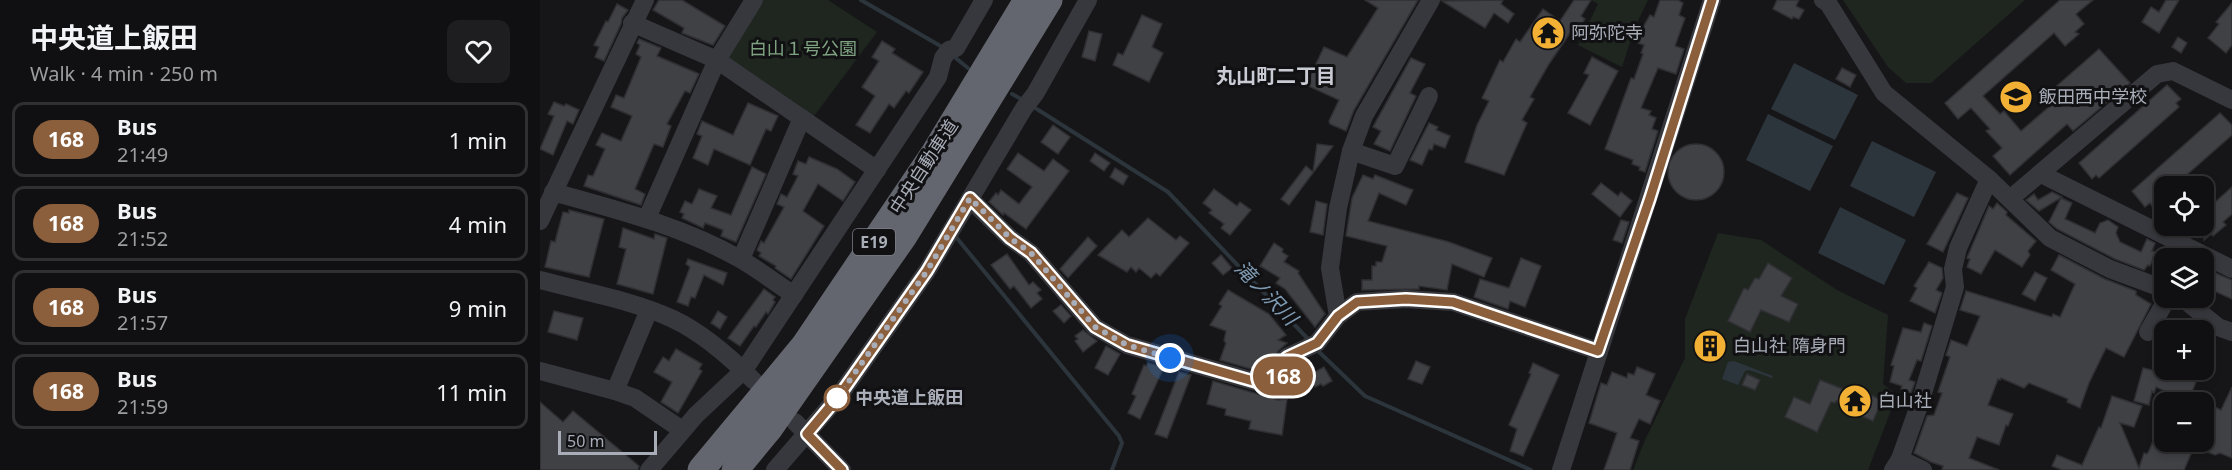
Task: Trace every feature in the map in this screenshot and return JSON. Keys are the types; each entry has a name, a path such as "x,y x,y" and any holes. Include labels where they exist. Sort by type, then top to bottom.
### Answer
{"highway":[{"name":"中央自動車道","path":"701,470 804,346 935,153 1027,0"},
{"name":"中央自動車道","path":"735,470 769,429 904,236 1049,0"}],"street":[{"path":"540,222 645,0"},
{"path":"647,218 717,60 754,0"},
{"path":"650,470 682,430 749,376 794,295 938,76 946,54 956,48 984,0"},
{"path":"775,470 801,428 839,396 921,281 1027,103 1035,94 1088,0"},
{"path":"1338,316 1330,268 1338,208 1351,150 1364,116 1431,0"},
{"path":"1561,470 1712,0"},
{"path":"1824,0 1884,93 1989,179 2050,238 2110,269 2154,285"},
{"path":"632,24 717,60 877,170"},
{"path":"2010,198 2157,74 2173,71 2232,100"},
{"path":"1351,150 1395,166 1429,96"},
{"path":"741,259 802,118"},
{"path":"2041,174 2232,269"},
{"path":"1923,470 1896,464 1947,317 1955,287 1953,269 1958,248 1989,179"},
{"path":"553,192 647,218 691,235 741,259 794,295"},
{"path":"970,198 1010,238 1031,253 1095,327 1127,345 1281,389 1287,357 1314,345 1338,316 1357,302 1368,300 1406,299 1453,302 1598,351"},
{"path":"540,280 649,310 675,320 696,333 749,376"},
{"path":"2148,332 2162,308"},
{"path":"2195,308 2218,327 2232,332"},
{"path":"615,391 649,310"},
{"path":"540,371 635,398 682,430"},
{"path":"801,428 842,470"}],"green space":[{"name":"白山１号公園","path":"760,0 828,0 877,32 814,116 725,55"},
{"path":"1591,0 1648,0 1635,27 1622,67 1578,45 1598,4"},
{"path":"1843,0 2025,0 1931,83 1906,83 1888,67"},
{"path":"1718,233 1761,240 1837,290 1888,315 1883,384 1897,395 1868,470 1633,470 1685,358 1685,319"}],"shaded area":[{"path":"1794,63 1858,95 1835,140 1771,109"},
{"path":"1768,114 1833,146 1810,191 1746,160"},
{"path":"1872,141 1936,172 1914,217 1850,186"},
{"path":"1840,207 1906,240 1884,285 1818,253"},
{"path":"1734,361 1773,376 1772,378 1749,370 1745,371 1738,385 1722,379 1728,362"}],"building":[{"path":"659,0 682,0 725,26 713,45 682,33 684,28 653,10"},
{"path":"1365,0 1418,0 1354,110 1346,131 1330,124 1329,121 1339,100 1306,85 1324,47 1347,57 1378,8"},
{"path":"1503,0 1501,4 1514,14 1508,23 1494,13 1485,28 1442,1"},
{"path":"1574,0 1591,0 1581,16 1585,19 1578,30 1574,27 1530,97 1534,99 1522,120 1527,123 1504,175 1465,162 1477,125 1489,101 1482,98 1500,60 1503,62 1516,39 1520,42 1543,9 1560,21"},
{"path":"1660,0 1678,0 1683,3 1679,15 1685,18 1675,46 1684,49 1676,74 1658,68 1641,108 1651,111 1649,115 1656,118 1652,129 1658,131 1645,172 1632,164 1633,160 1605,149 1631,78 1634,79 1643,54 1641,53 1644,45 1638,43 1643,27 1650,15 1654,17"},
{"path":"1777,0 1799,0 1796,6 1804,10 1799,19 1793,17 1792,19 1773,9"},
{"path":"2060,0 2093,0 2076,14 2084,24 2075,32 2079,34 2065,46 2054,33 1983,96 2000,114 2004,111 2021,131 2050,106 2043,98 2099,49 2130,83 2073,131 2067,124 2010,175 1993,156 2002,148 1986,131 1990,129 1971,108 1958,119 1945,103"},
{"path":"2166,0 2179,0 2159,33 2142,22 2151,7 2159,12"},
{"path":"2232,3 2232,45 2226,53 2208,38 2219,24 2216,22"},
{"path":"617,4 628,10 622,18 604,61 595,57 599,47 594,45"},
{"path":"1142,15 1162,24 1152,47 1163,53 1149,82 1113,65 1118,53 1123,55"},
{"path":"1089,31 1102,34 1095,61 1082,57"},
{"path":"2178,37 2187,43 2181,53 2172,47"},
{"path":"639,39 661,48 657,56 699,74 690,93 685,91 667,124 671,126 663,147 654,144 635,189 645,194 641,205 584,186 588,175 593,176 605,149 596,145 602,133 621,141 632,116 611,107 616,95 624,98 641,57 636,54 640,45 637,43"},
{"path":"882,41 895,49 892,53 923,72 909,93 906,91 894,108 889,104 870,133 856,125 875,96 862,87 879,61 872,57"},
{"path":"1592,57 1618,71 1590,125 1568,113 1589,75 1584,73"},
{"path":"1411,58 1425,64 1410,93 1416,96 1390,151 1374,144 1381,131 1373,127"},
{"path":"1842,68 1856,75 1850,87 1836,79"},
{"path":"2167,85 2181,99 2176,103 2179,107 2099,178 2096,175 2092,179 2079,163"},
{"path":"554,102 579,110 573,124 567,121 553,155 540,149 554,116 548,114"},
{"path":"748,103 778,116 771,131 766,129 750,165 714,149 708,165 693,158 702,136 697,134 702,121 733,135"},
{"path":"2220,113 2232,125 2232,135 2185,176 2154,176 2154,204 2152,206 2150,203 2145,207 2132,191"},
{"path":"1429,123 1438,127 1436,130 1450,136 1445,148 1434,144 1432,150 1429,149 1422,165 1410,160"},
{"path":"1053,125 1070,137 1058,154 1041,142"},
{"path":"1317,144 1333,146 1289,205 1281,199 1306,166 1313,172"},
{"path":"1690,144 1702,144 1712,148 1720,156 1724,172 1720,188 1712,196 1702,200 1690,200 1680,196 1672,188 1668,178 1668,166 1672,156 1680,148"},
{"path":"1018,153 1044,171 1053,159 1069,171 1026,229 1004,213 1003,215 989,202 1001,190 1019,204 1032,187 1007,169"},
{"path":"1095,153 1110,163 1104,171 1090,161"},
{"path":"809,157 837,169 855,182 843,201 818,184 803,211 824,226 791,279 775,268 776,266 759,256 761,253 757,250 761,241 764,243 784,207 777,204 781,194 787,197 798,176 793,174 798,161 806,164"},
{"path":"752,167 766,174 736,242 721,236 723,230 705,223 703,228 682,218 684,214 680,212 685,201 692,204 699,189 717,196 711,208 731,215"},
{"path":"1115,168 1128,176 1123,185 1110,177"},
{"path":"1363,175 1373,179 1375,175 1413,190 1406,205 1379,193 1368,221 1449,242 1492,258 1484,277 1452,264 1447,290 1419,286 1419,289 1362,290 1362,280 1372,280 1372,266 1376,266 1376,262 1382,262 1387,246 1346,236 1352,198"},
{"path":"1601,183 1618,196 1621,192 1632,201 1620,217 1592,194"},
{"path":"2232,187 2232,214 2223,222 2226,225 2214,235 2214,203"},
{"path":"1214,189 1237,206 1240,202 1251,210 1230,235 1221,228 1224,224 1209,213 1212,210 1203,203"},
{"path":"2052,192 2062,197 2039,211 2026,200 2034,194 2038,200"},
{"path":"1957,193 1968,198 1943,252 1927,244"},
{"path":"2061,198 2072,203 2065,219 2095,233 2100,223 2108,220 2118,227 2116,233 2120,242 2141,252 2147,239 2155,243 2152,251 2154,257 2150,266 2148,265 2144,270 2115,259 2057,229 2049,222"},
{"path":"1316,201 1327,204 1323,235 1310,232"},
{"path":"1997,203 2007,212 2006,215 2036,241 2028,251 2030,255 2022,267 1995,250 1981,274 1967,267 1970,259 1967,258 1989,206 1993,209"},
{"path":"569,210 604,219 589,277 545,267 551,241 555,242 563,212 569,213"},
{"path":"1148,218 1176,240 1180,236 1189,243 1160,276 1156,273 1151,278 1139,268 1136,272 1131,267 1127,272 1098,255 1122,230 1129,237"},
{"path":"1621,220 1629,222 1622,243 1613,240"},
{"path":"623,228 654,239 655,234 667,238 653,294 617,284 626,249 619,247"},
{"path":"1088,237 1097,246 1068,278 1060,269"},
{"path":"1274,243 1288,256 1284,262 1299,271 1298,273 1325,314 1315,327 1285,289 1276,283 1280,278 1260,266"},
{"path":"1007,254 1029,285 1033,282 1041,290 1037,293 1042,299 1031,308 1014,286 1010,289 991,265"},
{"path":"1221,255 1232,268 1223,275 1212,263"},
{"path":"2059,255 2105,279 2136,291 2136,295 2151,304 2124,357 2106,348 2080,408 2067,402 2068,399 2029,383 2024,388 2001,378 1998,379 1988,405 2013,414 2008,426 2006,425 1999,445 1977,437 1969,458 1999,470 1942,470 1943,466 1914,453 1927,416 1934,415 1942,393 1938,392 1950,357 1946,355 1951,340 1967,346 1980,316 1960,310 1966,291 2052,317 2053,314 2060,317 2075,284 2051,270"},
{"path":"1521,258 1541,266 1525,307 1510,301 1508,309 1474,297 1480,279 1509,288"},
{"path":"688,259 727,273 723,285 704,275 695,298 691,297 688,306 677,302 690,267 686,264"},
{"path":"1929,262 1942,268 1943,278 1936,290 1942,293 1935,313 1910,301 1917,288 1914,286"},
{"path":"1768,263 1792,278 1781,296 1798,304 1789,322 1761,310 1750,332 1728,321 1744,288 1748,290 1755,278 1759,279"},
{"path":"2035,272 2047,278 2035,301 2022,294"},
{"path":"2214,272 2232,280 2232,299 2214,291"},
{"path":"764,289 775,297 773,300 775,302 768,314 766,312 740,346 728,338"},
{"path":"1228,290 1269,314 1286,335 1278,340 1287,343 1278,351 1272,375 1220,360 1226,343 1224,341 1226,331 1210,325 1222,306 1219,304"},
{"path":"1061,305 1071,316 1064,323 1053,311"},
{"path":"554,311 583,318 577,340 548,332"},
{"path":"718,311 727,317 720,329 711,323"},
{"path":"1924,323 1932,326 1921,361 1917,360 1909,380 1915,382 1911,393 1901,389 1902,386 1890,382 1894,366 1891,365 1903,328 1921,332"},
{"path":"1083,330 1097,341 1083,352 1075,341 1078,339 1075,336"},
{"name":"白山社 隋身門","path":"1705,334 1722,341 1715,359 1698,352"},
{"path":"1106,346 1120,354 1108,375 1095,368"},
{"path":"676,349 702,364 699,369 702,371 678,413 661,402 672,382 654,372 663,357 669,361"},
{"path":"1416,361 1430,367 1422,384 1408,379"},
{"path":"1148,363 1164,367 1140,419 1128,413 1136,396 1132,394 1144,365"},
{"path":"1533,363 1559,375 1523,456 1510,451 1517,429 1509,425 1531,374 1529,373"},
{"path":"1324,367 1332,381 1323,386 1321,384 1292,390 1293,384"},
{"path":"1637,367 1655,374 1646,395 1660,401 1650,424 1639,419 1630,438 1639,441 1630,470 1604,470 1617,433 1589,423 1601,383 1607,385 1612,372 1627,378 1628,373 1634,375"},
{"path":"2143,368 2154,371 2154,380 2196,382 2192,392 2167,392 2156,387 2154,393 2152,391 2149,405 2134,401"},
{"path":"1179,372 1191,375 1167,438 1155,434"},
{"path":"1747,374 1760,380 1755,390 1742,385"},
{"path":"1820,380 1866,398 1868,394 1882,400 1873,421 1859,415 1861,411 1836,401 1831,402 1817,432 1785,417 1794,397 1810,404"},
{"path":"1213,381 1278,400 1287,399 1282,435 1249,429 1251,421 1225,415 1226,409 1207,404"},
{"path":"2232,387 2232,458 2220,453 2215,455 2207,452 2214,452 2214,407 2221,410"},
{"path":"2112,396 2142,406 2134,427 2120,423 2139,468 2144,453 2147,454 2153,441 2154,452 2192,452 2184,470 2062,470 2052,466 2057,455 2082,465 2099,427 2101,428"},
{"path":"540,402 563,422 573,411 639,466 638,470 540,470"}],"waterway":[{"name":"滝ノ沢川","path":"861,0 944,48"},
{"name":"滝ノ沢川","path":"952,55 968,68"},
{"name":"滝ノ沢川","path":"1012,94 1023,100"},
{"name":"滝ノ沢川","path":"1032,106 1168,192 1308,339"},
{"path":"956,237 1119,436 1122,443 1112,470"},
{"name":"滝ノ沢川","path":"1317,350 1365,396 1531,470"}],"bus line":[{"name":"168","path":"842,470 807,434 839,396 927,271 970,198 1010,238 1031,253 1095,327 1127,345 1281,389 1287,357 1310,348 1320,341 1338,316 1357,302 1368,300 1406,299 1453,302 1598,351 1650,198 1712,0"}],"place":[{"name":"阿弥陀寺","path":"1548,33"},
{"name":"飯田西中学校","path":"2016,97"},
{"name":"白山社 隋身門","path":"1710,346"},
{"name":"中央道上飯田","path":"837,398"},
{"name":"白山社","path":"1855,401"}],"district":[{"name":"丸山町二丁目","path":"1276,76"}],"route":[{"path":"837,398 927,271 970,198 1010,238 1031,253 1095,327 1127,345 1170,358"}]}
